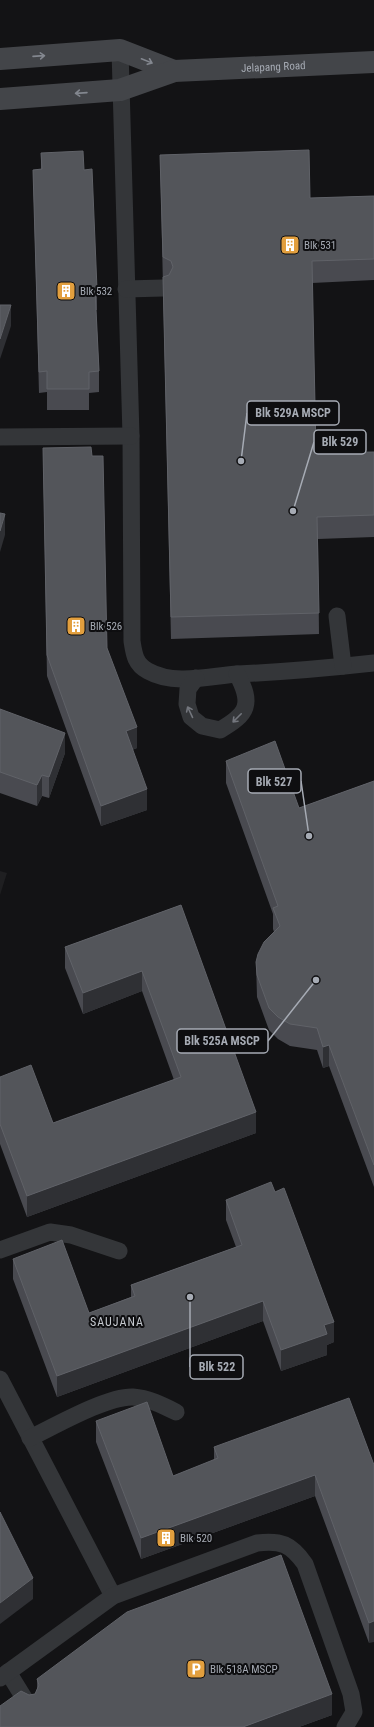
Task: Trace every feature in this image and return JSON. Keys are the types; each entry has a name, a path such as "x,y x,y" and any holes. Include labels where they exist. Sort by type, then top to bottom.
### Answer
{"street":[{"name":"Jelapang Road","path":"0,59 120,50 174,71"},
{"name":"Jelapang Road","path":"0,99 120,90 174,71 374,62"}],"lane":[{"path":"120,50 131,436 132,641 135,659 139,665 157,675 173,679 374,663"},
{"path":"126,289 163,288"},
{"path":"0,436 131,436"},
{"path":"337,616 343,666"},
{"path":"196,678 188,689 187,704 191,717 202,726 220,730 238,720 246,707 246,693 237,674"},
{"path":"0,1250 50,1232 71,1235 120,1252"},
{"path":"0,1379 112,1596"},
{"path":"30,1438 102,1404 121,1398 131,1397 150,1401 176,1412"},
{"path":"29,1706 4,1675 112,1596 257,1543 275,1542 292,1548 305,1564 351,1694 354,1712 345,1727"}],"shaded area":[{"path":"0,871 7,873 0,895"}],"building":[{"path":"309,150 310,198 374,196 374,259 312,261 316,453 374,452 374,515 317,517 319,613 171,617 163,277 169,275 173,267 171,261 163,257 160,155"},
{"name":"Blk 532","path":"83,151 84,170 92,169 99,371 89,372 89,389 47,389 47,371 39,372 33,170 42,169 41,153"},
{"path":"0,305 11,305 0,339"},
{"name":"Blk 526","path":"91,447 92,456 103,456 107,648 137,727 126,731 147,789 101,806 47,655 43,448"},
{"path":"0,513 5,514 0,531"},
{"path":"0,709 65,733 49,777 42,775 37,785 0,772"},
{"path":"275,741 299,808 374,781 374,1165 329,1045 323,1047 317,1028 290,1024 278,1017 269,1008 257,975 256,962 258,954 264,942 280,926 273,908 278,906 226,761"},
{"path":"181,905 256,1112 27,1196 0,1124 0,1077 31,1065 53,1123 181,1077 142,971 83,993 65,947"},
{"path":"271,1182 275,1192 284,1188 334,1322 324,1325 327,1334 281,1350 263,1301 57,1376 13,1259 62,1240 89,1313 135,1296 131,1285 242,1245 226,1200"},
{"name":"Blk 520","path":"349,1398 374,1465 374,1621 369,1623 315,1475 141,1538 96,1421 147,1402 173,1476 218,1458 214,1447"},
{"path":"0,1512 33,1578 0,1603"},
{"name":"Blk 518A MSCP","path":"281,1555 332,1694 243,1727 0,1727 0,1706 21,1691 29,1695 35,1694 39,1685 37,1679 127,1612"}],"place":[{"name":"Blk 531","path":"290,245"},
{"name":"Blk 532","path":"66,291"},
{"name":"Blk 529A MSCP","path":"241,461"},
{"name":"Blk 529","path":"293,511"},
{"name":"Blk 526","path":"76,626"},
{"name":"Blk 527","path":"309,836"},
{"name":"Blk 525A MSCP","path":"316,980"},
{"name":"Blk 522","path":"190,1297"},
{"name":"Blk 520","path":"166,1538"},
{"name":"Blk 518A MSCP","path":"196,1669"}],"district":[{"name":"SAUJANA","path":"117,1322"}]}
